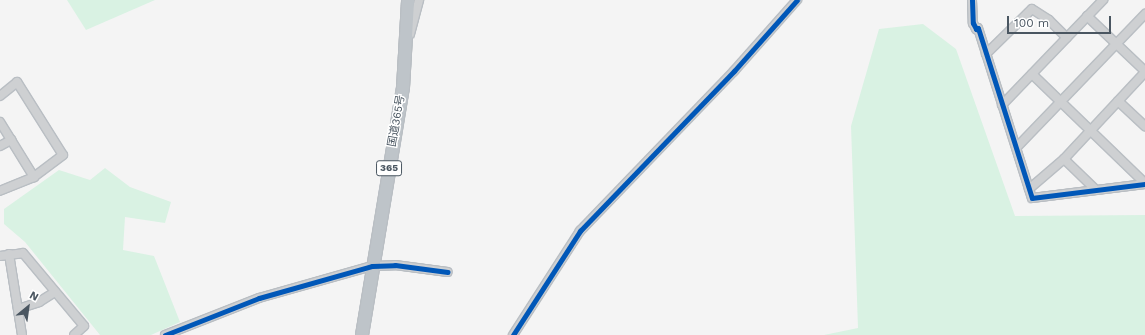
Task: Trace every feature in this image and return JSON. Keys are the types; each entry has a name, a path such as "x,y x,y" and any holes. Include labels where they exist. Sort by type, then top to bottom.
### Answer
{"highway":[{"name":"国道365号","path":"362,335 372,266 403,88 407,43 408,0"}],"street":[{"path":"407,43 419,0"},
{"path":"513,335 580,231 734,71 797,0"},
{"path":"972,0 973,23 976,29 978,28 1032,198 1145,183"},
{"path":"1002,105 1103,0"},
{"path":"986,54 1032,9 1049,20 1067,38"},
{"path":"1017,147 1145,14"},
{"path":"1029,188 1064,159 1145,72 1087,16"},
{"path":"1032,74 1145,183"},
{"path":"0,96 17,82 63,155 34,177 0,192"},
{"path":"1118,101 1145,126"},
{"path":"0,122 34,177"},
{"path":"0,146 11,140"},
{"path":"1064,159 1095,189"},
{"path":"0,256 22,253 84,326 74,335"},
{"path":"9,254 22,335"},
{"path":"165,335 259,298 372,266 395,265 448,272"},
{"path":"18,309 35,304 55,292"}],"green space":[{"path":"67,0 155,0 86,30"},
{"path":"923,24 956,49 1015,216 1145,215 1145,335 824,335 858,328 851,126 879,29"},
{"path":"105,168 130,187 171,202 165,223 125,217 123,250 154,256 180,322 151,335 100,335 25,242 4,224 4,209 59,170 90,180"}],"cycle path":[{"path":"513,335 580,231 734,71 797,0"},
{"path":"972,0 973,23 976,29 978,28 1032,198 1145,184"},
{"path":"165,335 259,298 372,266 395,265 448,272"}]}
